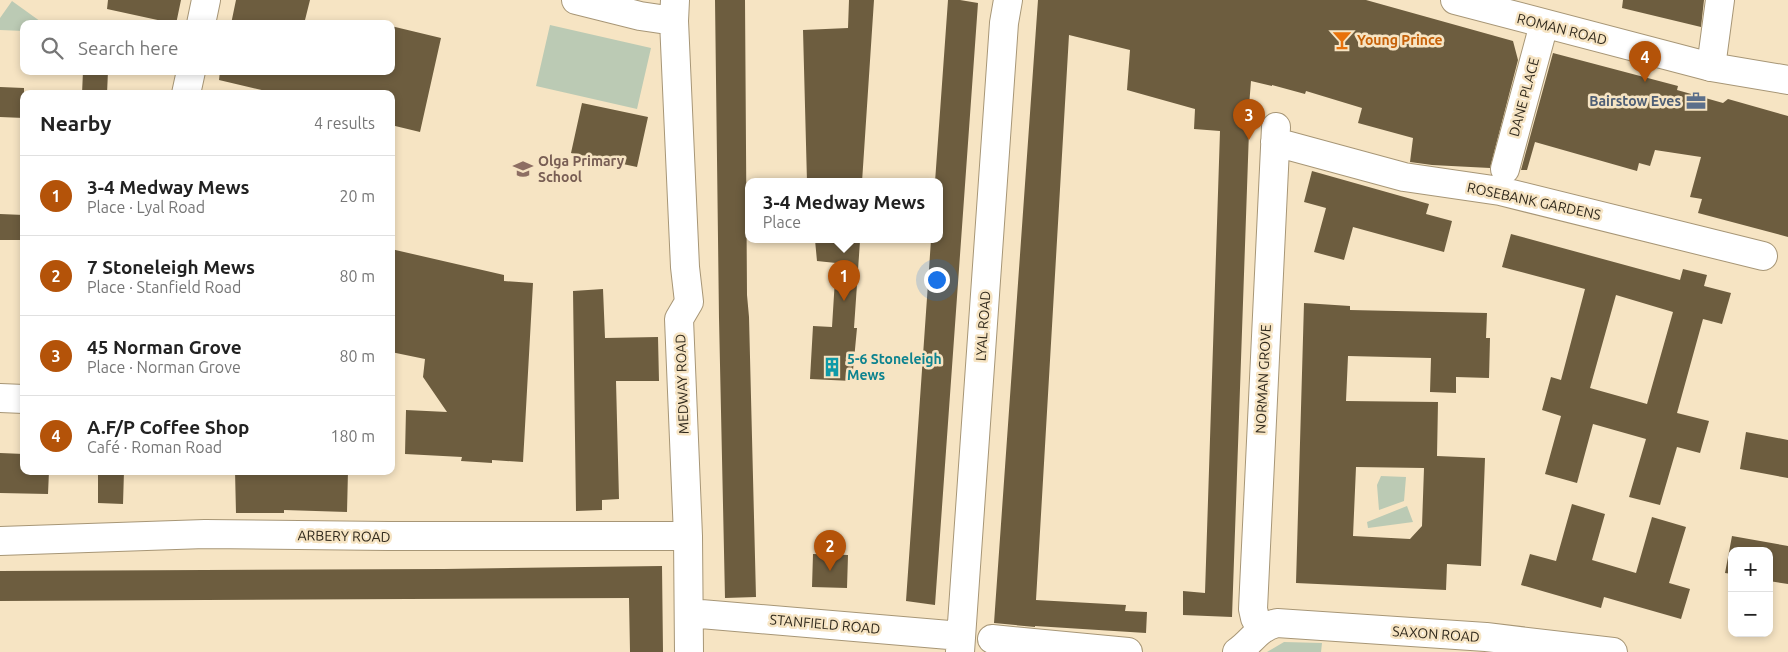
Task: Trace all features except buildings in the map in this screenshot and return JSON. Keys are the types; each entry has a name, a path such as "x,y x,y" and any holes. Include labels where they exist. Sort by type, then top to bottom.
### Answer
{"street":[{"path":"202,20 206,0"},
{"path":"576,0 640,16 675,10"},
{"name":"LYAL ROAD","path":"961,644 1004,24 1008,0"},
{"name":"ROMAN ROAD","path":"1454,0 1711,67 1788,80"},
{"path":"1711,67 1720,0"},
{"name":"MEDWAY ROAD","path":"675,10 685,267 689,302 679,319 688,536 689,652"},
{"name":"DANE PLACE","path":"1505,169 1544,24"},
{"path":"187,90 190,75"},
{"name":"ROSEBANK GARDENS","path":"1276,134 1404,177 1500,191 1763,256"},
{"name":"NORMAN GROVE","path":"1260,629 1255,618 1254,609 1276,134"},
{"path":"0,398 20,399"},
{"name":"ARBERY ROAD","path":"0,541 205,534 688,536"},
{"name":"STANFIELD ROAD","path":"689,612 961,644"},
{"name":"SAXON ROAD","path":"1260,629 1277,623 1486,637 1613,652"},
{"path":"1237,652 1248,644 1260,629"},
{"path":"992,639 1128,652"}],"green space":[{"path":"12,1 38,20 20,20 20,31 0,30 0,18"},
{"path":"550,25 651,48 637,109 536,86"},
{"path":"1381,476 1406,477 1404,501 1379,510 1377,485"},
{"path":"1407,506 1413,522 1368,528 1367,522"},
{"path":"1284,642 1322,643 1321,652 1267,652"}],"place":[{"name":"Young Prince","path":"1342,40"},
{"name":"A.F/P Coffee Shop","path":"1645,82"},
{"name":"Bairstow Eves","path":"1696,101"},
{"name":"45 Norman Grove","path":"1249,140"},
{"name":"Olga Primary School","path":"523,169"},
{"name":"3-4 Medway Mews","path":"844,301"},
{"name":"5-6 Stoneleigh Mews","path":"832,367"},
{"name":"7 Stoneleigh Mews","path":"830,571"}]}
